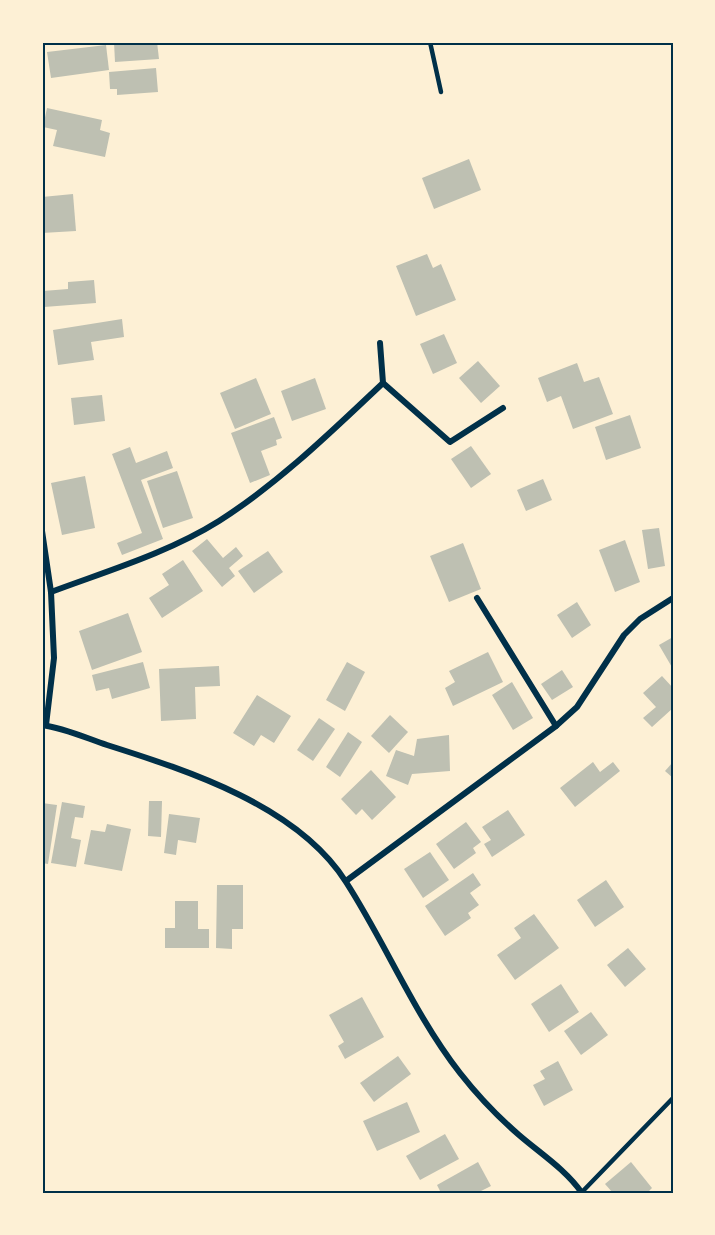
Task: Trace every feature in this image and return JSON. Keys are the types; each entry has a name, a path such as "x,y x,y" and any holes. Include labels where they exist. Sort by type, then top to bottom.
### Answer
{"street":[{"path":"380,343 383,383 450,442 503,408"},
{"path":"51,592 153,554 216,522 290,470 383,383"},
{"path":"42,531 51,592 54,658 44,725 204,779 259,806 295,829 320,849 346,881 414,1003 458,1070 488,1108 561,1168 582,1192"},
{"path":"477,598 556,726"},
{"path":"346,881 556,726 577,707 624,635 640,619 673,598"}],"lane":[{"path":"430,42 441,92"},
{"path":"582,1192 673,1098"}],"building":[{"path":"114,42 157,42 159,59 115,62"},
{"path":"106,45 109,70 51,78 47,52"},
{"path":"156,68 158,92 117,95 117,89 110,89 109,72"},
{"path":"47,108 102,120 100,130 110,133 105,157 53,146 57,130 43,127"},
{"path":"469,159 481,190 434,209 422,178"},
{"path":"73,194 76,231 42,233 42,197"},
{"path":"427,254 433,268 441,264 456,300 416,316 396,266"},
{"path":"94,280 96,303 44,307 43,291 68,289 68,282"},
{"path":"122,319 124,337 91,342 94,360 58,365 53,330"},
{"path":"444,334 457,363 433,374 420,344"},
{"path":"478,361 500,386 481,403 459,378"},
{"path":"577,363 584,382 599,377 613,414 573,429 561,396 547,402 538,378"},
{"path":"256,378 271,414 235,429 220,393"},
{"path":"315,378 326,409 292,421 281,391"},
{"path":"102,395 105,421 74,425 71,398"},
{"path":"630,415 641,448 606,460 595,427"},
{"path":"274,417 282,438 276,440 277,445 261,451 270,475 250,483 231,433"},
{"path":"471,446 491,474 471,488 451,459"},
{"path":"130,447 136,463 167,451 173,468 141,480 163,539 122,555 117,543 142,533 112,454"},
{"path":"177,471 193,518 163,528 147,481"},
{"path":"85,476 95,528 62,535 51,483"},
{"path":"543,479 552,500 526,511 517,490"},
{"path":"659,528 665,566 648,569 642,530"},
{"path":"207,539 223,558 236,547 243,556 229,568 235,576 222,587 192,551"},
{"path":"625,540 640,582 615,592 599,550"},
{"path":"463,543 481,589 449,602 430,556"},
{"path":"268,551 283,572 254,593 238,571"},
{"path":"183,560 203,591 162,618 149,598 169,585 162,574"},
{"path":"577,602 591,625 572,638 557,615"},
{"path":"128,613 142,652 92,670 79,631"},
{"path":"673,637 673,669 659,645"},
{"path":"488,652 503,682 453,706 445,688 455,682 449,671"},
{"path":"143,662 150,688 112,699 109,688 96,691 92,675"},
{"path":"347,662 365,672 345,711 326,700"},
{"path":"219,666 220,686 195,687 196,719 161,721 159,669"},
{"path":"562,670 573,687 552,700 541,684"},
{"path":"662,676 673,688 673,708 652,727 643,718 656,707 643,693"},
{"path":"512,682 533,718 513,730 492,695"},
{"path":"257,695 291,716 274,743 261,735 254,746 233,733"},
{"path":"390,715 408,732 389,753 371,736"},
{"path":"319,718 335,729 313,761 297,750"},
{"path":"348,732 362,742 340,777 326,767"},
{"path":"449,735 450,771 412,774 408,785 386,776 396,750 414,756 417,739"},
{"path":"593,762 600,772 613,762 620,771 575,807 560,788"},
{"path":"673,762 673,778 665,771"},
{"path":"371,770 396,797 372,820 362,809 356,815 341,799"},
{"path":"149,801 162,801 161,837 148,836"},
{"path":"62,802 85,806 83,818 75,817 71,838 81,840 76,867 51,863"},
{"path":"42,803 57,805 48,864 42,863"},
{"path":"508,810 525,835 492,857 484,844 491,840 482,827"},
{"path":"169,814 200,818 196,843 178,840 176,855 164,853"},
{"path":"466,822 481,842 473,848 476,853 454,869 436,844"},
{"path":"107,824 131,829 122,871 84,864 91,830 105,832"},
{"path":"430,852 449,880 423,898 404,869"},
{"path":"473,873 481,885 470,893 479,905 468,913 471,918 445,936 425,906"},
{"path":"606,880 624,907 595,927 577,900"},
{"path":"217,885 243,885 243,929 232,929 232,949 216,948"},
{"path":"175,901 198,901 198,929 209,929 209,948 165,948 165,928 175,928"},
{"path":"534,914 559,948 515,980 497,955 521,938 514,928"},
{"path":"628,948 646,969 625,987 607,965"},
{"path":"561,984 579,1012 549,1032 531,1004"},
{"path":"362,997 384,1037 345,1059 338,1046 344,1042 329,1015"},
{"path":"591,1012 608,1035 581,1055 564,1031"},
{"path":"398,1056 411,1074 374,1102 360,1083"},
{"path":"558,1061 573,1090 544,1106 533,1085 545,1079 540,1071"},
{"path":"407,1102 420,1132 377,1151 363,1121"},
{"path":"445,1134 459,1159 420,1180 406,1156"},
{"path":"478,1162 491,1186 477,1193 441,1193 437,1185"},
{"path":"631,1162 652,1188 647,1193 613,1193 605,1184"}]}
